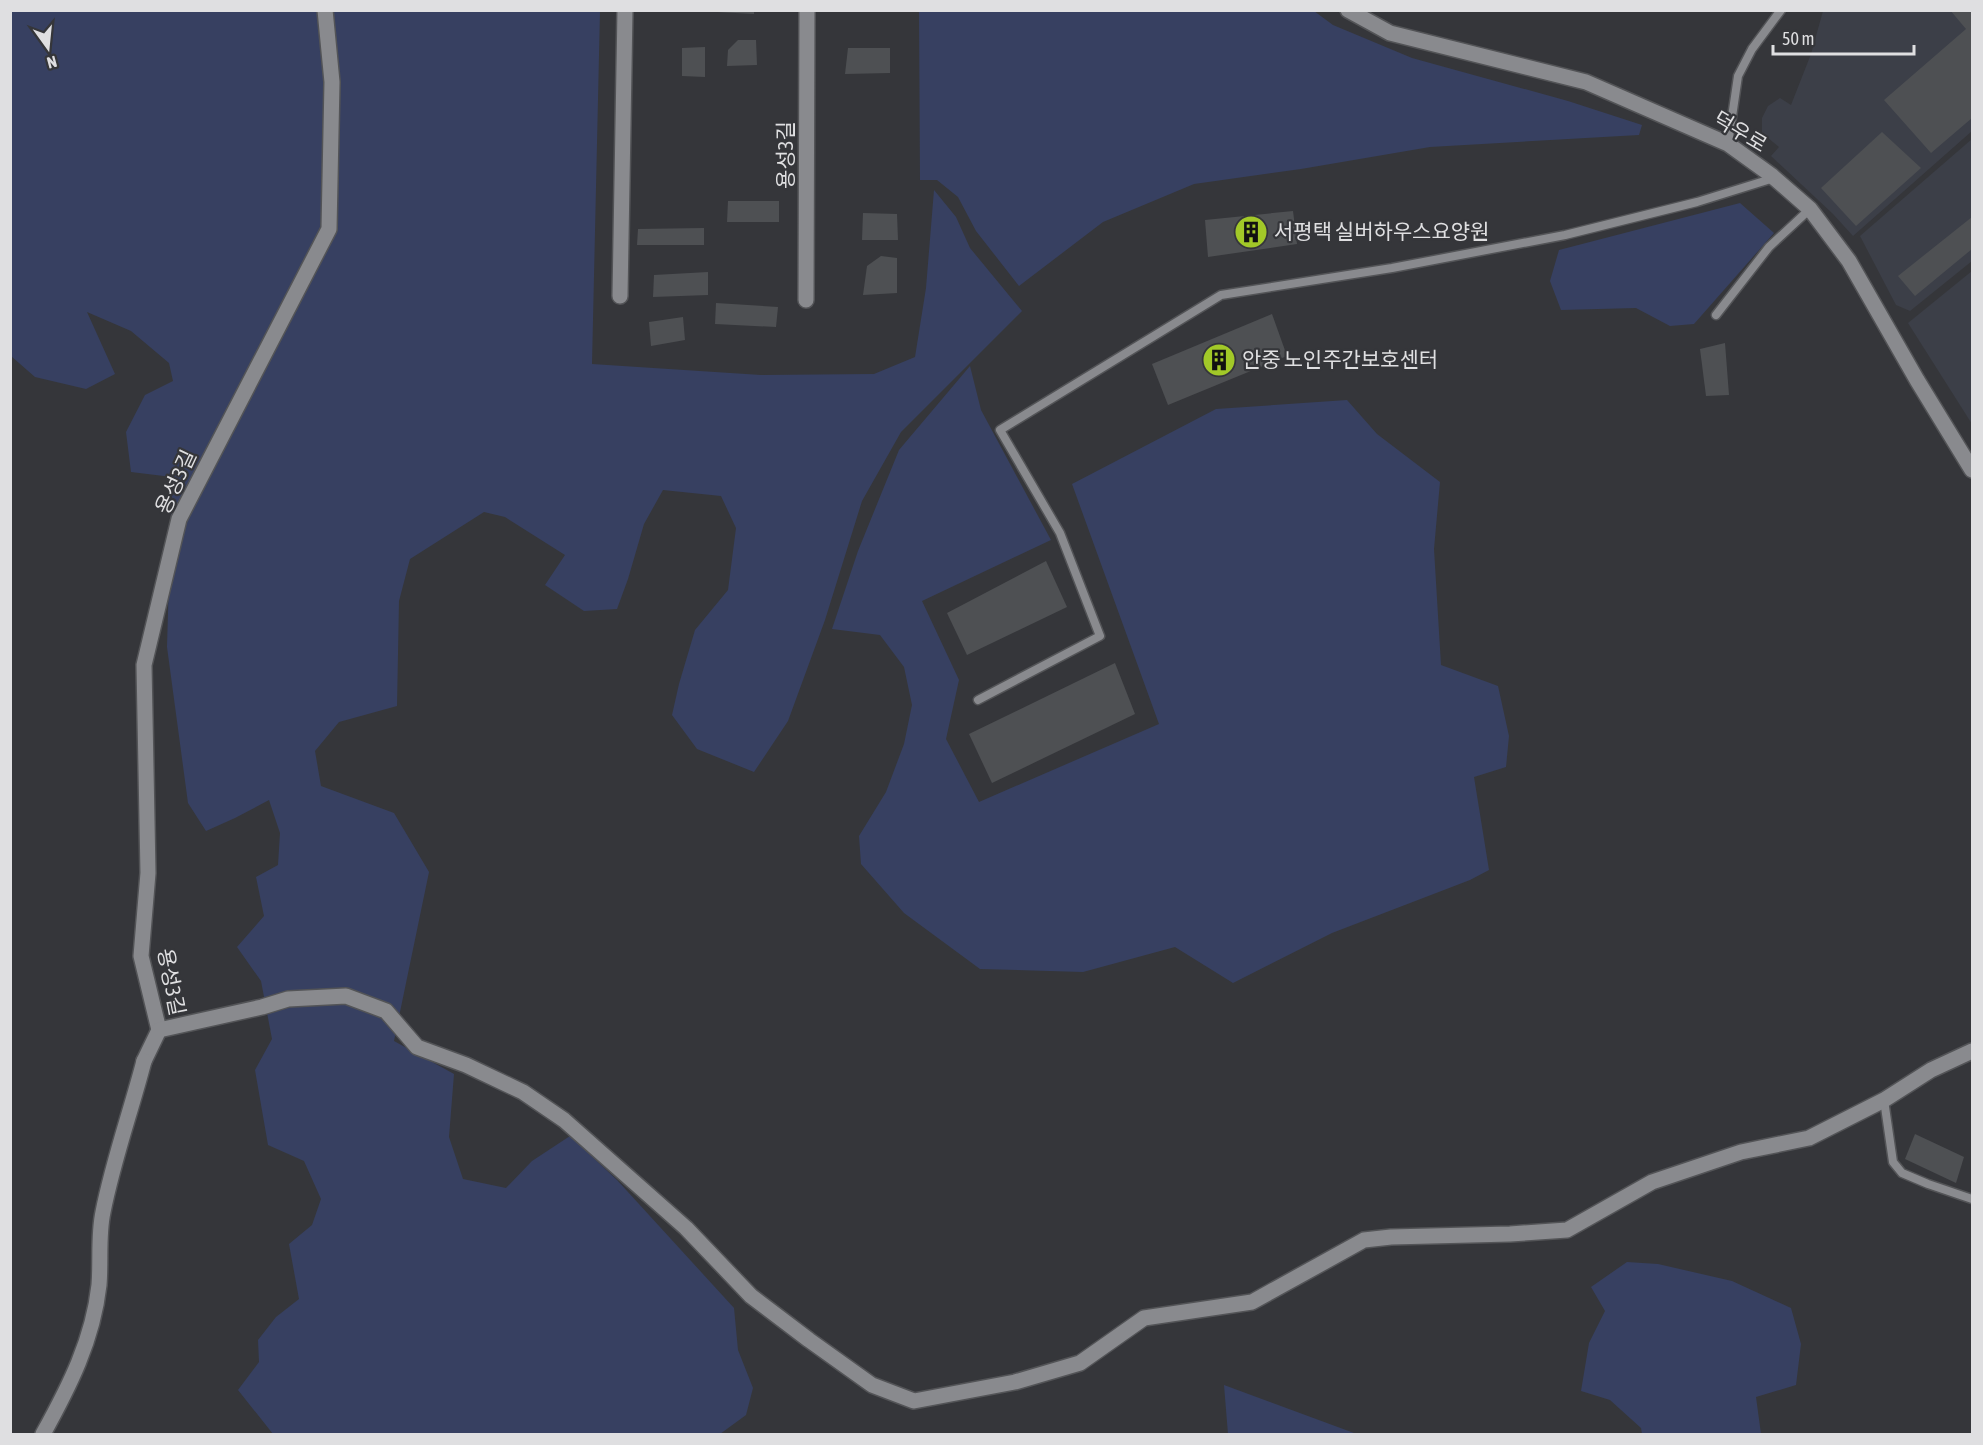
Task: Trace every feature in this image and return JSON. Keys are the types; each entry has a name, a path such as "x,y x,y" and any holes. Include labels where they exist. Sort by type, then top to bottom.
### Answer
{"street":[{"name":"용성3길","path":"159,1030 141,956 148,873 144,665 179,519 329,229 332,82 325,10"},
{"path":"620,296 625,10"},
{"name":"용성3길","path":"806,300 807,10"},
{"name":"덕우로","path":"1348,10 1390,33 1586,82 1728,144 1774,178 1810,209 1849,261 1972,470"},
{"path":"43,1434 69,1387 87,1343 99,1287 102,1214 144,1061 159,1030 288,999 346,996 386,1011 417,1047 466,1065 523,1092 564,1120 686,1228 751,1296 872,1385 914,1401 1015,1382 1080,1363 1144,1318 1252,1302 1365,1240 1567,1230 1652,1182 1741,1152 1809,1138 1884,1100 1931,1070 1972,1051"}],"lane":[{"path":"1728,144 1738,76 1752,49 1780,10"},
{"path":"978,700 1100,636 1060,532 1000,430 1221,295 1392,268 1565,235 1697,202 1774,178"},
{"path":"1716,315 1769,247 1810,209"},
{"path":"1884,1100 1893,1162 1902,1173 1972,1200"}],"shaded area":[{"path":"10,11 600,11 592,364 761,375 874,374 915,357 926,288 934,190 956,217 970,248 1022,311 901,432 862,501 825,620 788,721 754,772 697,749 672,715 695,630 728,590 736,528 721,496 663,490 644,524 617,609 584,611 545,585 565,555 505,517 484,512 410,559 399,601 397,706 339,722 315,751 321,786 394,813 429,872 394,1041 454,1074 449,1137 463,1179 506,1188 532,1161 570,1136 617,1180 734,1308 738,1350 753,1388 746,1415 720,1434 273,1434 238,1390 259,1362 258,1340 276,1317 299,1299 289,1244 312,1225 321,1199 304,1161 268,1145 255,1070 272,1039 261,981 237,947 264,916 256,877 278,865 280,833 269,800 206,831 188,803 167,647 172,477 131,472 126,432 145,395 173,381 169,363 131,331 87,312 115,374 86,389 35,377 11,356"},
{"path":"919,11 1314,11 1333,25 1412,58 1568,101 1642,125 1639,135 1430,147 1194,184 1103,222 1019,286 976,231 958,197 937,180 920,180"},
{"path":"1823,11 1972,11 1972,131 1853,236 1771,156 1779,147 1762,133 1762,118 1768,106 1780,98 1791,105 1811,54"},
{"path":"1972,139 1972,261 1910,311 1896,305 1860,236"},
{"path":"1740,203 1774,233 1694,324 1670,326 1636,308 1561,310 1550,281 1559,250"},
{"path":"1972,271 1972,424 1908,323"},
{"path":"970,366 981,410 1051,540 922,601 959,680 946,739 979,802 1159,724 1072,484 1216,409 1347,400 1377,434 1440,482 1434,549 1441,665 1498,686 1509,736 1506,767 1474,777 1489,870 1470,880 1332,933 1233,983 1175,947 1083,972 980,969 904,913 861,864 859,836 886,792 904,744 912,705 904,667 880,635 832,629 858,551 899,450"},
{"path":"1627,1262 1658,1264 1732,1281 1791,1308 1801,1344 1796,1385 1756,1397 1761,1434 1642,1434 1641,1428 1610,1400 1581,1391 1589,1343 1605,1311 1591,1287"},
{"path":"1224,1385 1354,1433 1355,1434 1228,1434"}],"building":[{"path":"717,10 754,10 754,14 717,12"},
{"path":"1950,10 1972,10 1972,118 1931,153 1884,100 1966,29"},
{"path":"738,40 756,40 757,65 727,66 728,50"},
{"path":"705,47 705,77 682,76 682,48"},
{"path":"848,48 890,48 890,73 845,74"},
{"path":"1882,132 1921,168 1856,226 1821,188"},
{"path":"728,201 779,201 779,222 727,222"},
{"name":"서평택 실버하우스요양원","path":"1293,211 1297,244 1208,257 1205,220"},
{"path":"863,213 897,214 898,240 862,240"},
{"path":"1972,217 1972,249 1915,296 1898,276"},
{"path":"704,228 704,245 637,245 638,229"},
{"path":"881,256 897,258 897,293 863,295 867,266"},
{"path":"708,272 708,295 653,297 654,275"},
{"path":"716,303 778,307 776,327 715,324"},
{"name":"안중 노인주간보호센터","path":"1272,314 1287,356 1168,405 1152,364"},
{"path":"683,317 685,340 651,346 649,322"},
{"path":"1725,343 1729,395 1706,396 1700,349"},
{"path":"1046,561 1067,607 967,655 947,613"},
{"path":"1115,663 1135,714 992,783 969,734"},
{"path":"1915,1134 1964,1157 1956,1183 1905,1159"}],"place":[{"name":"서평택 실버하우스요양원","path":"1251,232"},
{"name":"안중 노인주간보호센터","path":"1219,360"}]}
